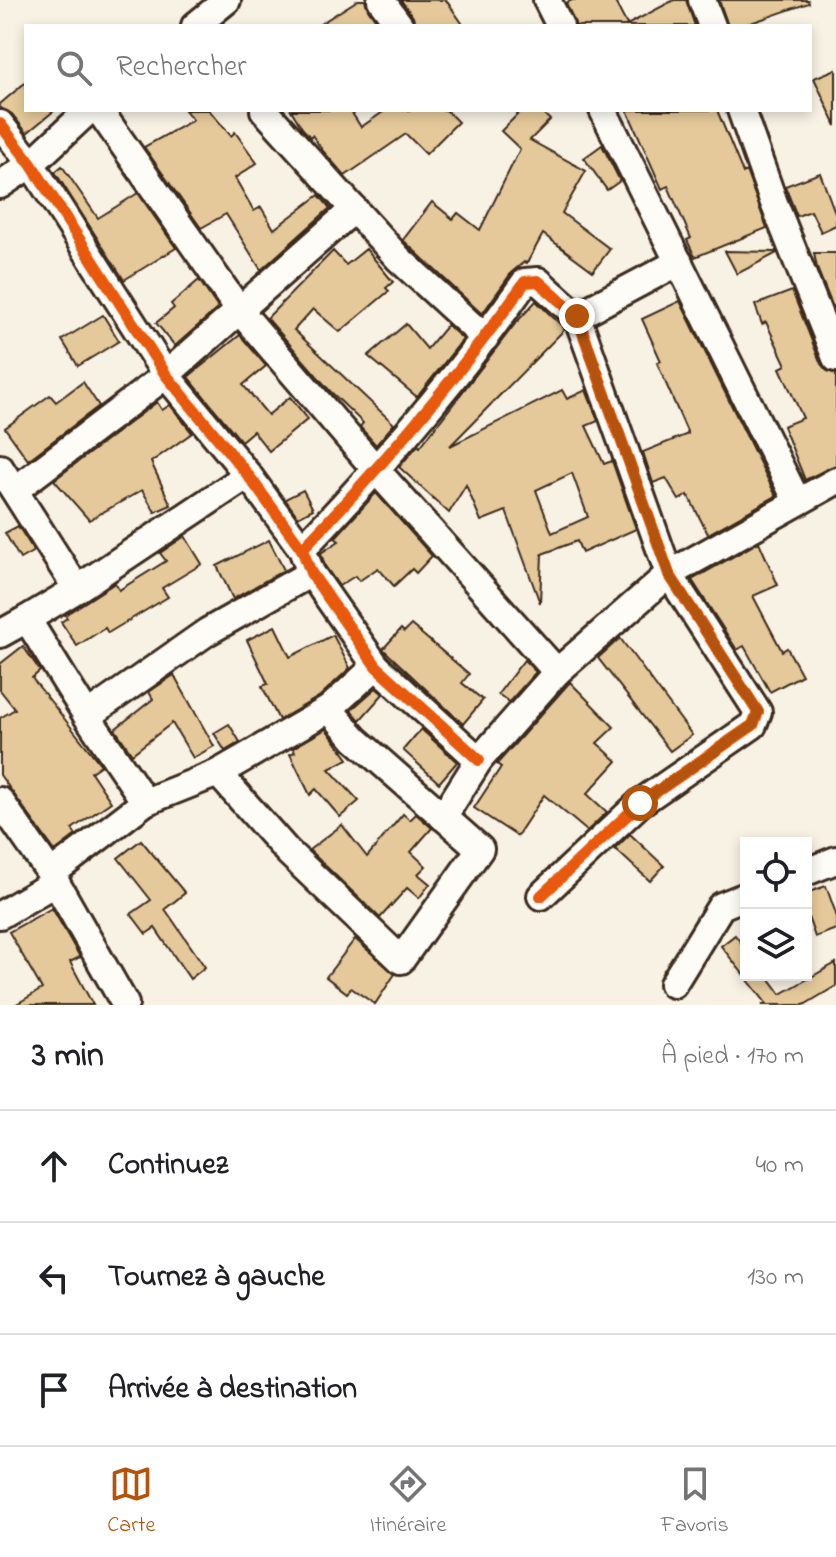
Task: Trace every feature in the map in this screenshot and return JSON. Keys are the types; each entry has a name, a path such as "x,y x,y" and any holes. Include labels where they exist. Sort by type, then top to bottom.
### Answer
{"street":[{"path":"197,24 227,0"},
{"path":"381,0 399,24"},
{"path":"547,0 559,24"},
{"path":"702,0 711,24"},
{"path":"0,185 31,164 87,112"},
{"path":"100,112 239,310 377,471 557,672"},
{"path":"266,112 399,259 485,338"},
{"path":"604,112 797,501"},
{"path":"742,112 774,203 836,358"},
{"path":"0,124 31,164 166,375 248,475 376,666 479,760"},
{"path":"15,490 166,375 354,209"},
{"path":"577,316 679,262"},
{"path":"87,716 307,561 485,338 525,282 538,281 577,316 669,574 750,695 758,712 753,725 640,803 541,896"},
{"path":"0,468 77,589"},
{"path":"1,631 77,589 248,475"},
{"path":"443,817 479,760 557,672 669,574 836,481"},
{"path":"27,619 145,802"},
{"path":"0,915 54,878 145,802 218,773 329,709 376,666"},
{"path":"218,773 287,851 401,960 480,849 355,739 329,709"},
{"path":"0,801 54,878 125,1004"},
{"path":"812,870 836,860"},
{"path":"673,984 721,906 740,898"}],"building":[{"path":"358,0 365,0 379,24 320,24"},
{"path":"401,0 446,0 463,24 415,24"},
{"path":"572,0 614,0 626,24 575,24 566,3"},
{"path":"674,0 686,0 694,24 629,24"},
{"path":"719,0 808,0 809,3 748,24 727,24"},
{"path":"836,69 836,126 814,78"},
{"path":"24,84 24,112 53,112 27,133 12,114 0,108 0,104"},
{"path":"187,112 211,112 231,136 235,132 257,163 235,178 254,211 261,207 274,229 319,195 330,208 261,270 226,214 201,228 144,147 193,120"},
{"path":"292,112 351,112 361,127 383,112 448,112 458,122 426,154 406,134 345,176 312,135 310,137"},
{"path":"520,112 542,112 550,120 530,140 586,171 562,213 610,249 593,271 543,234 527,263 524,262 512,272 482,314 403,240 432,202 453,219 458,213 480,230 520,149 501,131"},
{"path":"628,112 718,112 743,173 746,171 767,228 695,257 687,240 691,238 668,186 662,189"},
{"path":"602,145 620,181 607,190 584,158"},
{"path":"62,166 98,218 138,193 176,248 124,280 55,172"},
{"path":"820,173 836,215 836,225 821,232 811,211 797,216 785,186"},
{"path":"366,249 393,282 386,288 389,291 340,332 313,309 294,330 394,424 376,445 360,427 363,423 330,391 267,318 333,251 346,265"},
{"path":"725,251 776,252 777,253 737,274"},
{"path":"814,253 836,253 836,315 817,268"},
{"path":"199,280 218,308 175,346 156,323 174,308 171,304"},
{"path":"792,291 821,364 827,371 836,374 836,465 805,480 783,426 803,418 780,368 786,365 766,322 762,324 755,305"},
{"path":"536,301 565,329 450,446 562,390 567,399 586,390 598,421 586,426 604,464 612,461 636,529 582,553 577,541 542,554 540,603 506,511 481,521 466,485 449,513 399,467 418,445 420,447","holes":["572,473 588,517 552,533 536,490"]},
{"path":"680,301 776,496 708,534 688,495 679,500 666,478 653,483 643,452 688,434 657,363 661,361 642,319"},
{"path":"103,315 119,341 78,366 62,340"},
{"path":"406,324 427,349 447,325 463,339 417,397 368,356"},
{"path":"240,335 266,366 243,385 268,415 290,397 308,419 269,451 253,431 241,441 188,377"},
{"path":"83,382 99,406 28,460 5,428 50,395 56,402"},
{"path":"157,402 162,410 170,405 192,433 151,462 171,505 155,512 142,490 89,520 54,480"},
{"path":"303,490 313,509 298,517 285,499"},
{"path":"376,493 432,556 416,573 412,569 394,586 378,568 359,581 355,576 339,586 325,566 321,553 339,541 335,538"},
{"path":"18,526 34,551 20,559 5,533"},
{"path":"185,536 202,564 162,588 168,597 108,633 105,628 77,646 61,622 67,618 65,615 115,583 119,590 166,561 160,553"},
{"path":"269,540 284,570 233,599 217,566"},
{"path":"759,542 778,585 753,596 782,651 787,648 802,675 770,692 744,646 737,650 692,580"},
{"path":"411,625 469,674 462,683 483,700 463,724 383,649 401,629 404,632"},
{"path":"275,626 290,657 333,635 350,668 320,696 279,720 262,686 268,684 247,640"},
{"path":"620,638 692,735 670,751 598,658"},
{"path":"23,646 40,671 32,678 101,765 91,772 111,802 72,829 76,835 55,851 0,775 0,718 15,709 0,690 0,664"},
{"path":"524,660 536,672 509,702 498,694"},
{"path":"174,675 214,746 193,758 172,723 132,754 115,729 153,699 149,692"},
{"path":"570,682 614,727 597,743 617,761 587,794 607,812 587,831 544,795 517,836 474,808 501,767 497,764"},
{"path":"376,688 383,694 360,720 351,710"},
{"path":"229,724 240,742 225,751 214,733"},
{"path":"326,729 348,759 329,769 359,801 340,817 316,789 310,795 290,754 295,752 293,748"},
{"path":"421,729 457,762 439,783 403,750"},
{"path":"403,814 410,820 416,814 432,828 411,852 426,866 418,874 430,884 419,898 407,888 380,918 309,850 342,825 367,857"},
{"path":"630,834 664,866 650,881 615,849"},
{"path":"141,840 185,893 165,909 205,967 190,979 155,928 146,934 131,914 151,900 118,858"},
{"path":"826,886 836,914 836,929 815,937 812,928 812,891"},
{"path":"52,908 80,957 70,962 93,1005 15,1005 42,989 9,932"},
{"path":"735,935 740,941 740,970 721,946"},
{"path":"355,939 395,974 375,1004 351,988 347,993 326,977"},
{"path":"836,963 836,986 804,1005 762,1005 766,1003 749,981 771,981 781,994 804,981 812,981 812,977"}],"cycle path":[{"path":"0,124 31,164 166,375 248,475 302,549 311,573 376,666 479,760"},
{"path":"302,549 419,420 525,282 538,281 577,316 669,574 758,712 753,725 640,803 541,896"}],"route":[{"path":"577,316 669,574 750,695 758,712 753,725 640,803"}]}
